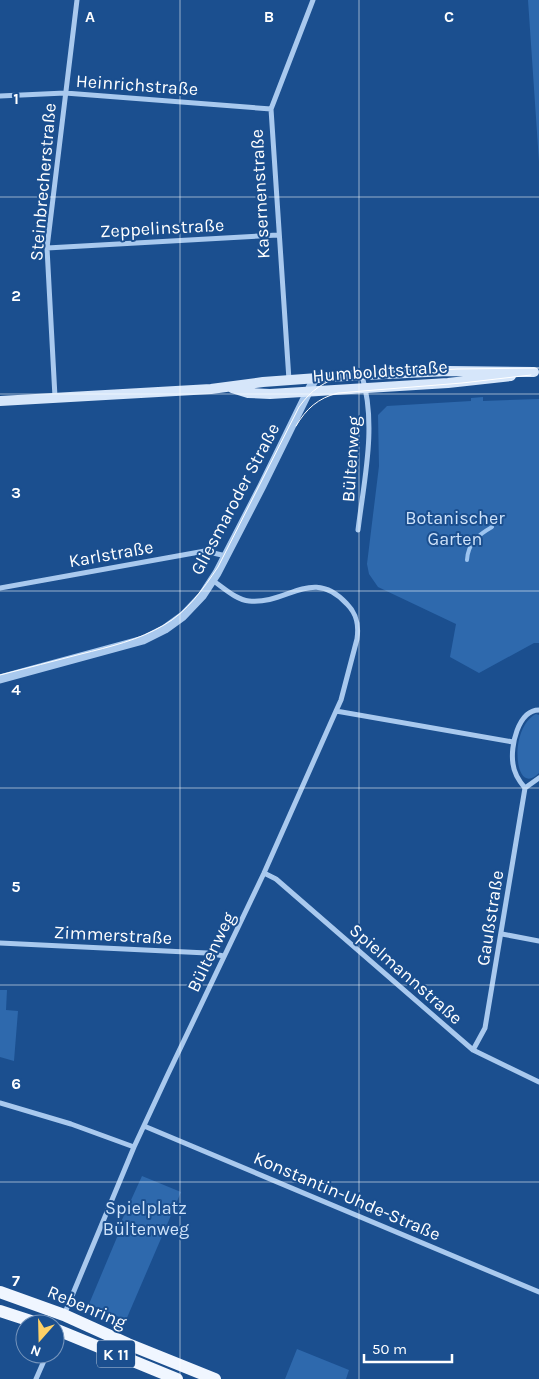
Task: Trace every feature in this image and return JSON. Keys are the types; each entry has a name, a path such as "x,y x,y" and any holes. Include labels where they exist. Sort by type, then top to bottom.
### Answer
{"main road":[{"name":"Humboldtstraße","path":"0,402 228,387 315,378 462,370 537,372"},
{"name":"Humboldtstraße","path":"228,387 258,394 290,393 472,381 537,372"},
{"name":"Kasernenstraße","path":"288,380 290,393"},
{"name":"Rebenring","path":"0,1292 61,1314"},
{"name":"Rebenring","path":"0,1311 15,1316"},
{"name":"Rebenring","path":"65,1315 128,1344 215,1379"},
{"name":"Rebenring","path":"65,1336 176,1379"}],"street":[{"name":"Steinbrecherstraße","path":"55,398 47,248 76,0"},
{"name":"Kasernenstraße","path":"288,380 271,109 313,0"},
{"name":"Heinrichstraße","path":"0,96 65,93 271,109"},
{"name":"Zeppelinstraße","path":"47,248 278,235"},
{"name":"Bültenweg","path":"358,530 369,439 366,389 362,376"},
{"name":"Gliesmaroder Straße","path":"0,679 142,640 165,629 183,616 199,600 226,556 315,378"},
{"name":"Karlstraße","path":"0,588 205,551 226,556"},
{"name":"Bültenweg","path":"64,1314 134,1147 264,873 341,700 359,629 358,620 352,609 329,589 321,586 266,600 246,601 212,580"},
{"path":"539,710 533,710 525,717 513,742 513,765 519,781 525,788 539,778"},
{"path":"336,711 513,742"},
{"name":"Gaußstraße","path":"473,1050 485,1028 525,788"},
{"name":"Spielmannstraße","path":"264,873 283,885 473,1050 539,1082"},
{"path":"502,934 539,941"},
{"name":"Zimmerstraße","path":"0,943 208,953 224,956"},
{"path":"0,1103 71,1124 134,1147"},
{"name":"Konstantin-Uhde-Straße","path":"144,1126 539,1292"},
{"path":"36,1379 43,1364"}],"green space":[{"path":"528,0 539,0 539,162"},
{"name":"Botanischer Garten","path":"483,397 483,401 539,399 539,643 534,643 479,673 450,657 456,624 378,587 369,574 367,564 379,466 378,415 387,406 471,401 471,398"},
{"path":"536,714 539,715 539,773 531,779 524,777 520,769 518,746 521,733 527,722"},
{"path":"0,990 7,990 6,1010 18,1011 14,1061 0,1057"},
{"name":"Spielplatz Bültenweg","path":"142,1176 181,1192 126,1320 89,1304 123,1223 121,1222"},
{"path":"297,1349 349,1370 346,1379 285,1379"}],"waterway":[{"path":"467,560 469,549 475,540 492,527"}],"tram line":[{"path":"0,675 134,639 164,625 180,614 200,592 218,567 299,407 313,391 324,384 345,376 457,369 539,368"},
{"path":"296,426 313,405 324,398 338,393 462,383 531,375"}]}
